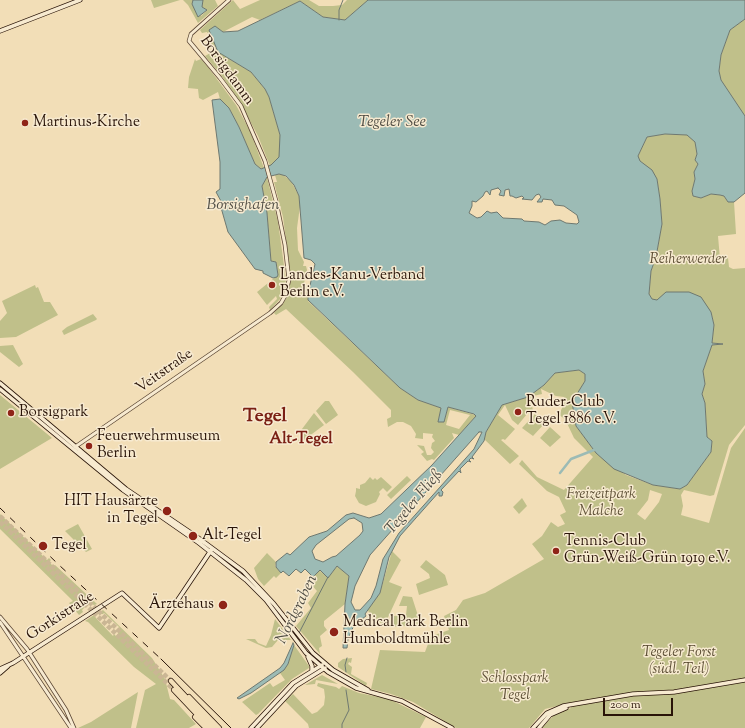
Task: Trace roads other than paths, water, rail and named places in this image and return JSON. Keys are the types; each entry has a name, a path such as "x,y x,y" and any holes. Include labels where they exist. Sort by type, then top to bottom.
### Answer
{"highway":[{"path":"171,681 176,689 215,728"},
{"path":"176,689 178,695 206,728"},
{"path":"176,689 195,702 219,728"},
{"path":"178,695 210,728"}],"main road":[{"path":"0,31 80,0"},
{"path":"0,383 24,403 58,436"},
{"path":"0,389 128,492 211,549 244,575 298,640 312,665 312,670"},
{"path":"13,400 14,398 24,403"},
{"name":"Gorkistraße","path":"0,673 29,652 122,593 158,628 211,549"},
{"path":"298,640 326,665 363,688 412,706 452,728"},
{"path":"306,653 320,666 342,681 362,690 384,695"},
{"name":"Gorkistraße","path":"0,669 13,663"},
{"path":"251,728 289,686 312,670 326,665"},
{"path":"257,728 296,686 324,669 326,665"},
{"path":"533,728 541,717 549,711 572,705 633,694 674,692 745,680"},
{"path":"538,728 550,715 572,705"}],"street":[{"name":"Borsigdamm","path":"229,0 206,20 189,38 190,44 220,78 240,106 265,162 271,182 283,238 289,280 283,300 270,313"},
{"name":"Veitstraße","path":"73,448 270,313"},
{"path":"0,617 29,652 66,710 74,728"},
{"path":"0,622 71,728"}],"water":[{"path":"193,0 203,0 202,7 207,10 198,17 192,4"},
{"name":"Tegeler See","path":"368,0 745,0 745,19 730,30 721,55 719,71 721,80 745,116 745,193 734,202 728,202 724,196 720,195 711,194 701,198 693,196 692,191 695,179 694,172 698,164 695,160 697,154 695,142 687,135 665,134 647,137 638,156 640,161 652,170 657,179 662,224 656,257 651,271 649,294 652,299 657,300 666,292 689,292 701,297 711,312 714,325 712,343 723,344 712,345 703,371 705,384 702,394 705,403 707,437 712,441 711,452 687,485 680,489 653,485 614,469 596,453 576,426 572,402 585,381 585,374 579,370 555,373 544,385 528,397 502,405 486,432 484,441 472,457 474,459 471,458 469,460 471,462 468,461 460,469 461,473 459,471 441,490 443,492 442,496 439,496 439,492 400,536 389,557 380,593 365,614 366,616 354,625 348,639 347,648 343,648 345,604 349,576 337,566 328,578 320,570 313,577 305,569 301,573 296,569 289,576 283,571 281,573 276,567 276,562 287,553 290,555 309,537 327,531 346,515 353,513 369,518 381,514 432,465 476,416 474,414 448,407 444,422 438,422 441,408 418,400 400,388 308,300 315,264 311,260 304,258 299,196 294,185 286,176 279,174 267,177 262,186 267,213 271,261 276,262 277,277 273,278 263,273 263,271 255,269 228,232 220,204 222,203 216,192 220,189 220,162 212,100 220,99 229,108 255,164 261,169 271,165 279,157 280,135 269,97 265,89 251,72 218,52 209,30 215,26 223,32 238,31 300,1 323,17 345,20","holes":["498,188 501,191 499,195 504,196 505,190 509,189 510,196 516,198 522,196 524,198 522,199 532,200 539,194 541,197 537,202 542,202 543,199 552,200 555,205 564,206 577,215 579,222 577,224 566,223 560,220 551,221 545,225 539,222 524,221 522,219 503,218 497,212 491,213 487,211 481,217 477,218 469,213 472,206 472,201 476,202 485,192 487,191 490,195 491,190","479,432 482,432 474,449 399,533 383,559 376,586 371,598 360,610 355,610 351,602 355,586 370,555","354,518 362,523 363,531 360,535 336,556 323,562 315,559 312,551 316,545 349,519"]},
{"path":"293,643 294,645 288,664 284,670 251,693 239,699 237,698 280,668 284,663"}],"waterway":[{"path":"339,20 339,10 343,0"},
{"path":"560,473 571,459 594,450"},
{"name":"Nordgraben","path":"299,633 328,577"},
{"name":"Tegeler Fließ","path":"346,672 345,665 347,658"},
{"name":"Tegeler Fließ","path":"342,728 342,724 349,710 346,690"}],"tunnel":[{"path":"0,516 171,681"},
{"path":"0,522 174,690"}],"tram line":[{"path":"161,659 231,728"}],"railway":[{"path":"0,508 59,565 161,659"}],"place":[{"name":"Martinus-Kirche","path":"25,123"},
{"name":"Landes-Kanu-Verband Berlin e.V.","path":"272,285"},
{"name":"Ruder-Club Tegel 1886 e.V.","path":"518,412"},
{"name":"Borsigpark","path":"11,413"},
{"name":"Feuerwehrmuseum Berlin","path":"89,446"},
{"name":"HIT Hausärzte in Tegel","path":"167,511"},
{"name":"Alt-Tegel","path":"193,536"},
{"name":"Tegel","path":"43,546"},
{"name":"Tennis-Club Grün-Weiß-Grün 1919 e.V.","path":"556,551"},
{"name":"Ärztehaus","path":"223,605"},
{"name":"Medical Park Berlin Humboldtmühle","path":"334,632"}],"district":[{"name":"Tegel","path":"265,418"},
{"name":"Alt-Tegel","path":"301,440"}],"water label":[{"name":"Borsighafen","path":"243,206"}],"park label":[{"name":"Reiherwerder","path":"688,260"},
{"name":"Freizeitpark Malche","path":"601,504"},
{"name":"Tegeler Forst (südl. Teil)","path":"679,662"},
{"name":"Schlosspark Tegel","path":"515,688"}]}
